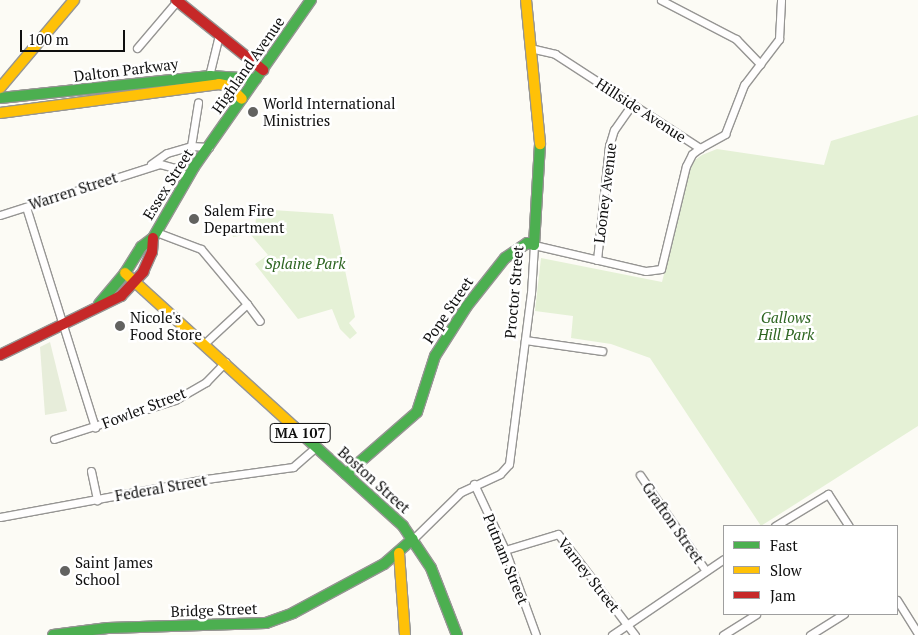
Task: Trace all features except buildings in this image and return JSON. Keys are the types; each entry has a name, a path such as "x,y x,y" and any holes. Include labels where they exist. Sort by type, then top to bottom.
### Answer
{"main road":[{"path":"0,88 74,0"},
{"path":"176,0 263,70"},
{"name":"Highland Avenue","path":"209,147 311,0"},
{"name":"Proctor Street","path":"526,0 541,133 534,245"},
{"name":"Dalton Parkway","path":"0,98 209,80 256,79"},
{"name":"Dalton Parkway","path":"0,114 209,80 225,84 242,99"},
{"name":"Essex Street","path":"99,304 125,273 141,246 154,235 188,177 209,147"},
{"name":"Essex Street","path":"0,355 99,304 121,296 136,282 152,252 154,235"},
{"name":"Pope Street","path":"346,474 417,412 435,356 467,306 505,258 527,243 534,245"},
{"name":"Boston Street","path":"125,273 205,343 413,538 431,568 457,635"},
{"name":"Bridge Street","path":"53,635 103,628 266,623 297,611 399,553 413,538"},
{"path":"399,553 405,635"}],"street":[{"path":"137,48 176,0"},
{"path":"661,0 736,40 760,64"},
{"name":"Hillside Avenue","path":"530,48 555,54 700,148 725,134 741,91 778,39 781,0"},
{"path":"209,80 219,35"},
{"path":"191,146 198,103"},
{"name":"Looney Avenue","path":"597,260 609,146 614,130 633,103"},
{"name":"Warren Street","path":"147,167 167,153 191,146 209,147"},
{"path":"534,245 646,270 660,270 666,257 686,166 692,154 700,148"},
{"name":"Warren Street","path":"0,216 147,167 169,166 188,177"},
{"path":"26,207 95,427"},
{"path":"154,235 200,249 260,320"},
{"name":"Proctor Street","path":"413,538 461,492 474,484 500,474 509,464 525,340 534,245"},
{"path":"205,343 247,304"},
{"path":"525,340 602,351"},
{"name":"Fowler Street","path":"54,439 174,400 206,382 225,362"},
{"name":"Federal Street","path":"0,517 293,467 315,448"},
{"path":"91,471 97,500"},
{"name":"Grafton Street","path":"640,475 706,571"},
{"name":"Putnam Street","path":"474,484 505,550 536,635"},
{"path":"777,525 828,494 848,525"},
{"name":"Varney Street","path":"505,550 558,534 635,635"},
{"path":"612,635 626,623 723,560"},
{"path":"898,602 918,634"},
{"path":"723,635 754,615"},
{"path":"810,635 842,615"}],"green space":[{"name":"Gallows Hill Park","path":"918,115 918,426 760,525 650,358 611,344 571,338 573,316 535,311 541,258 662,282 692,162 702,155 717,149 824,165 831,141"},
{"name":"Splaine Park","path":"257,209 333,214 355,317 349,323 357,333 350,339 340,329 332,309 298,319 255,264 268,255 250,234 233,237 232,233 255,227"},
{"path":"50,342 67,411 45,415 40,347"}],"traffic: fast":[{"path":"99,304 125,273 141,247 153,238 194,167 311,0"},
{"path":"0,98 210,76 256,79"},
{"path":"346,474 417,412 435,356 467,306 505,258 527,243 534,245 540,144"},
{"path":"294,427 403,526 431,568 457,635"},
{"path":"53,635 108,628 266,623 293,613 384,564 413,539"}],"traffic: slow":[{"path":"0,88 74,0"},
{"path":"526,0 540,144"},
{"path":"0,113 219,84 229,86 242,99"},
{"path":"125,273 294,427"},
{"path":"399,553 405,635"}],"traffic: jam":[{"path":"176,0 263,70"},
{"path":"0,355 121,296 143,272 152,252 153,238"}],"place":[{"name":"World International Ministries","path":"253,112"},
{"name":"Salem Fire Department","path":"194,219"},
{"name":"Nicole's Food Store","path":"120,326"},
{"name":"Saint James School","path":"65,571"}]}
